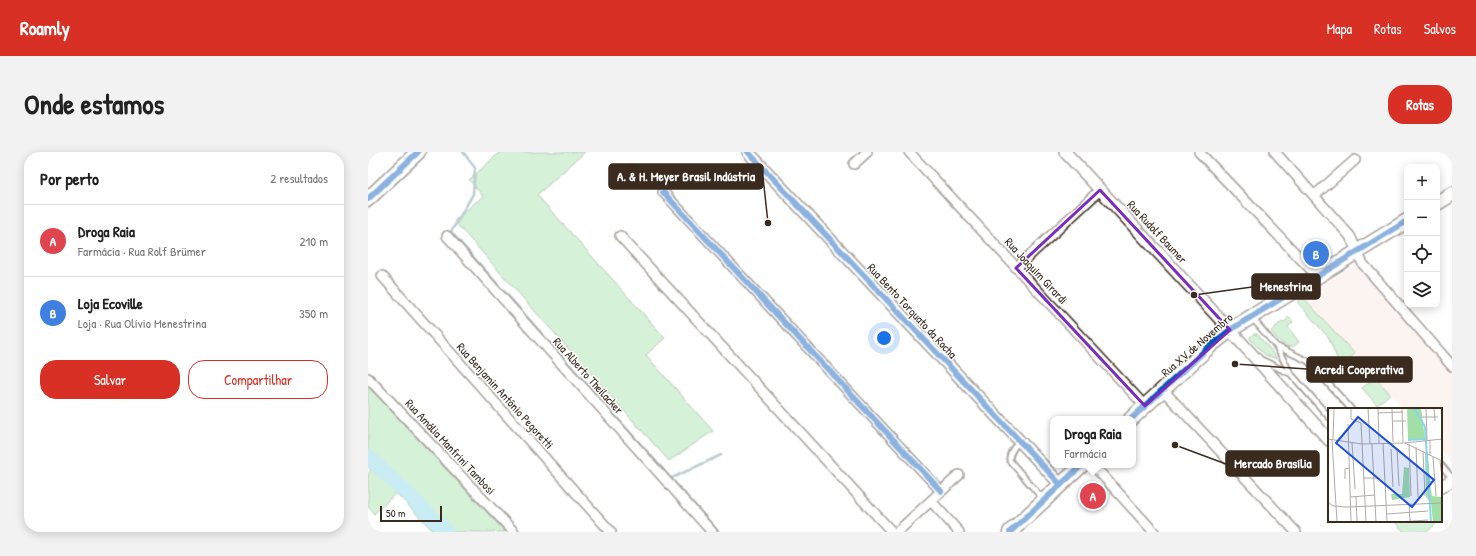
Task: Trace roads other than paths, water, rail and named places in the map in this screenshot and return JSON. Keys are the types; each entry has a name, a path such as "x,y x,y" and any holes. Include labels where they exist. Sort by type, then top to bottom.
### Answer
{"main road":[{"path":"368,199 413,154"},
{"path":"1440,201 1452,194"},
{"name":"Rua XV de Novembro","path":"1134,416 1211,345 1230,330 1250,316 1404,223"},
{"path":"1010,532 1079,468"}],"street":[{"path":"854,164 867,152"},
{"name":"Rua Joaquim Girardi","path":"909,152 1145,406"},
{"name":"Rua Rudolf Baumer","path":"1065,152 1255,357 1328,439"},
{"path":"1199,152 1316,276"},
{"path":"1276,152 1350,236 1362,264 1452,366"},
{"name":"Rua Bento Torquato da Rocha","path":"750,153 1061,485"},
{"path":"1314,195 1355,160"},
{"path":"1016,268 1100,190"},
{"path":"663,192 941,491"},
{"name":"Rua Alberto Theilacker","path":"447,236 712,532"},
{"path":"620,236 892,532"},
{"name":"Rua Benjamin Antônio Pegoretti","path":"382,276 611,532"},
{"name":"Rua Amália Manfrini Tambosi","path":"368,378 514,532"},
{"path":"1163,390 1296,532"},
{"path":"1096,468 1154,532"},
{"path":"896,532 958,475"},
{"path":"1442,485 1452,479"},
{"path":"930,501 959,532"}],"lane":[{"path":"1250,316 1276,346 1291,374 1328,415"},
{"path":"1276,346 1308,361 1350,408"},
{"path":"1255,357 1291,374"},
{"path":"1019,440 1010,453 1010,461 1044,500"},
{"path":"1442,466 1452,479"}],"waterway":[{"path":"463,152 475,168 473,194 451,232 719,532"},
{"path":"672,478 721,455"},
{"path":"368,457 446,532"}],"place":[{"name":"A. & H. Meyer Brasil Indústria","path":"768,223"},
{"name":"Loja Ecoville","path":"1316,254"},
{"name":"Menestrina","path":"1194,295"},
{"name":"Acredi Cooperativa","path":"1235,364"},
{"name":"Mercado Brasília","path":"1175,445"},
{"name":"Droga Raia","path":"1093,496"}]}
